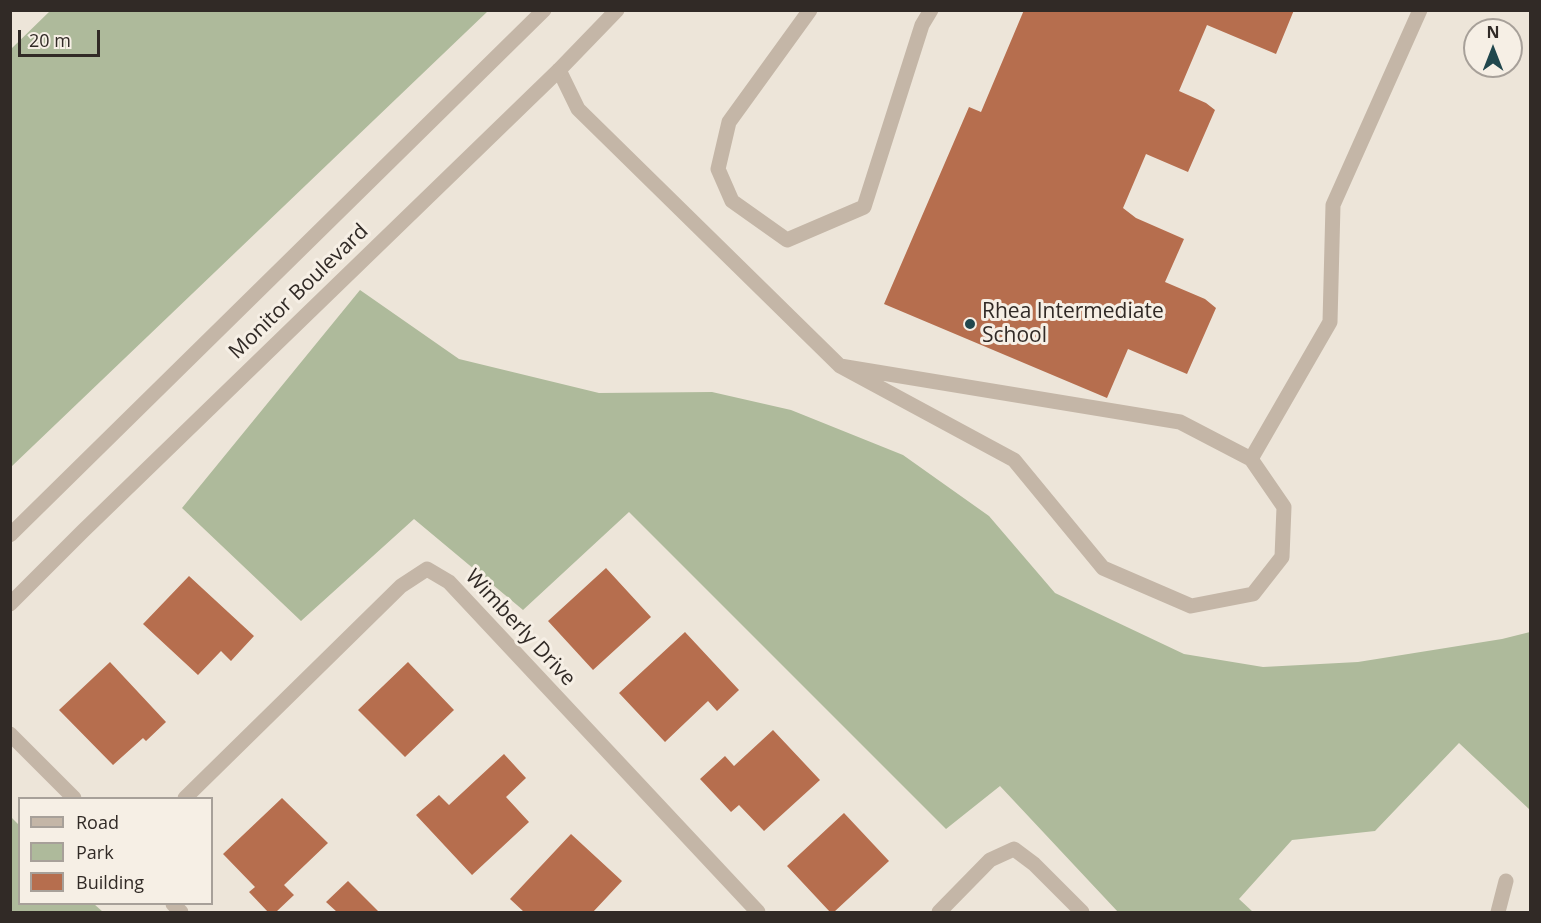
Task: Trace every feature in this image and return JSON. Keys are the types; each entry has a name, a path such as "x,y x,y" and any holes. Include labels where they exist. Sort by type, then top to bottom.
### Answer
{"street":[{"name":"Monitor Boulevard","path":"10,535 544,10"},
{"name":"Monitor Boulevard","path":"10,604 559,70 617,10"},
{"path":"810,10 729,122 718,169 732,201 787,240 864,207 922,25 931,10"},
{"path":"1251,459 1329,322 1333,205 1420,10"},
{"path":"559,70 578,109 840,366 1014,460 1103,568 1191,606 1253,594 1282,557 1284,507 1251,459 1180,422 840,366"},
{"name":"Wimberly Drive","path":"187,797 401,586 427,569 449,582 759,912"},
{"path":"10,734 73,797"},
{"path":"939,912 990,860 1014,849 1034,864 1082,912"},
{"path":"1498,912 1506,881"}],"green space":[{"path":"50,11 488,11 11,467 11,49"},
{"path":"360,290 459,359 599,393 712,392 791,410 903,455 989,516 1055,593 1184,654 1263,667 1358,662 1502,639 1530,632 1530,810 1459,743 1375,831 1292,840 1239,899 1253,912 1118,912 1000,786 946,829 629,512 523,610 414,519 301,621 182,508"},
{"path":"10,816 18,824 18,905 95,905 103,912 11,912"}],"building":[{"path":"1024,10 1294,10 1276,54 1207,25 1179,91 1206,103 1215,110 1188,172 1146,154 1123,208 1136,218 1184,239 1165,282 1205,299 1216,308 1187,374 1128,349 1107,398 884,304 969,107 981,112"},
{"path":"606,568 651,617 593,670 548,621"},
{"path":"189,576 254,636 231,661 221,651 198,675 143,624"},
{"path":"685,632 739,690 717,711 708,701 665,742 619,693"},
{"path":"110,662 166,722 146,741 143,738 113,765 59,710"},
{"path":"408,662 454,710 405,757 358,710"},
{"path":"773,730 820,780 764,831 739,805 731,812 700,779 725,756 734,766"},
{"path":"504,754 526,778 506,797 529,822 472,875 416,815 439,795 449,805"},
{"path":"282,798 328,843 284,885 294,895 276,912 268,912 249,892 255,887 223,854"},
{"path":"844,813 889,861 834,912 830,912 787,866"},
{"path":"571,834 622,881 593,912 524,912 510,899"},
{"path":"348,881 379,912 337,912 326,902"}],"place":[{"name":"Rhea Intermediate School","path":"970,324"}]}
